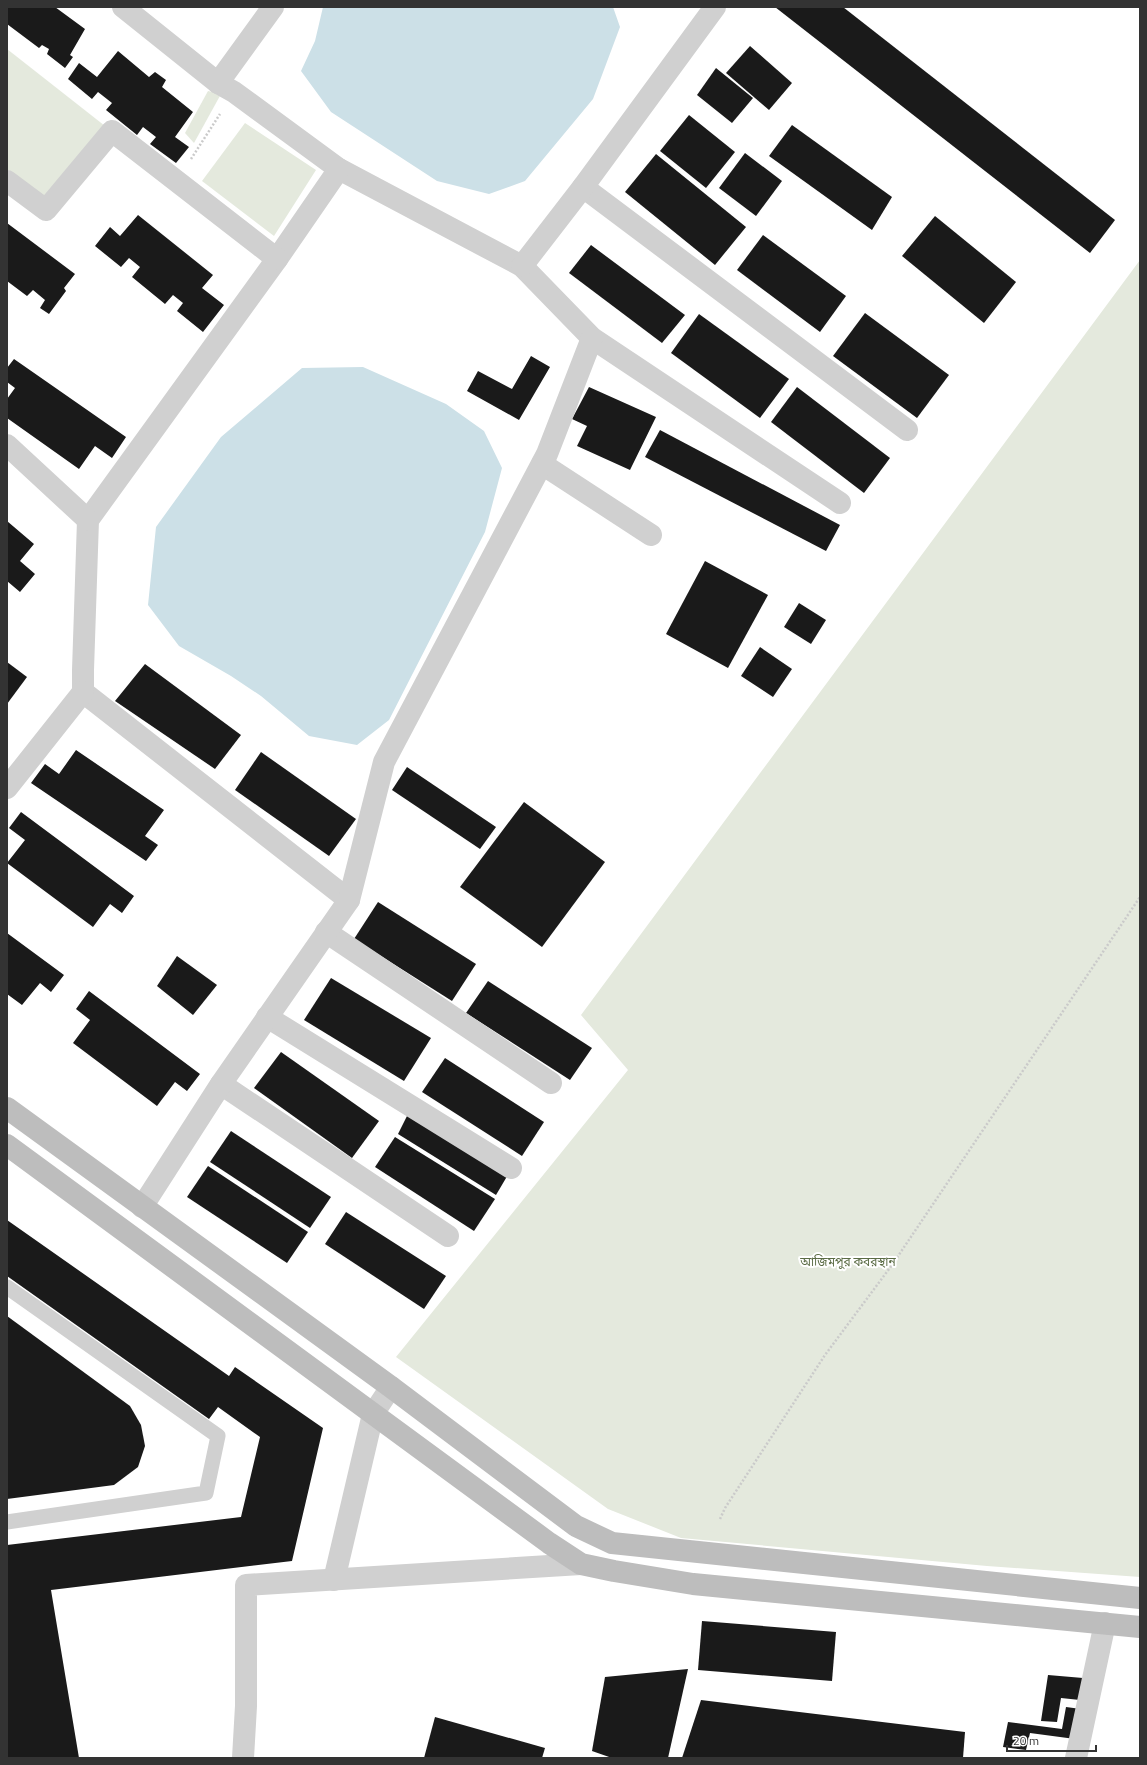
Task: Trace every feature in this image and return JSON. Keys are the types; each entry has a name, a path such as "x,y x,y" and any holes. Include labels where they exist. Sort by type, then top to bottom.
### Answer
{"main road":[{"path":"7,1108 391,1387 576,1526 612,1543 1140,1598"},
{"path":"7,1145 549,1543 581,1564 693,1584 1140,1627"}],"street":[{"path":"123,7 226,87 339,169 522,266 592,338 840,503"},
{"path":"226,87 273,7"},
{"path":"522,266 583,187 715,7"},
{"path":"7,180 46,210 112,131 277,259"},
{"path":"7,788 83,692 88,520 277,259 339,169"},
{"path":"583,187 907,430"},
{"path":"142,1207 221,1084 349,900 384,762 542,464 592,338"},
{"path":"7,445 88,520"},
{"path":"542,464 651,535"},
{"path":"83,692 349,900"},
{"path":"326,932 551,1083"},
{"path":"267,1017 511,1168"},
{"path":"221,1084 448,1236"},
{"path":"334,1580 373,1414 391,1387"},
{"path":"243,1758 246,1706 246,1585 581,1564"},
{"path":"1076,1758 1105,1623"}],"lane":[{"path":"7,1287 218,1436 206,1493 7,1522"}],"path":[{"path":"176,181 226,87"},
{"path":"720,1519 725,1508 825,1355 892,1265 1140,897"}],"green space":[{"path":"7,49 105,126 44,201 7,173"},
{"path":"208,91 221,94 194,143 185,133"},
{"path":"245,123 316,170 274,236 202,181"},
{"name":"আজিমপুর কবরস্থান","path":"1140,260 1140,1577 987,1566 681,1538 608,1509 396,1357 628,1070 581,1015"}],"shaded area":[{"path":"323,7 613,7 620,27 593,99 525,181 489,194 437,181 331,112 301,71 315,41"},
{"path":"363,367 446,404 484,431 502,468 485,532 389,720 357,745 309,736 261,696 231,676 179,646 148,605 156,527 221,437 302,368"}],"building":[{"path":"7,7 55,7 85,29 70,55 73,57 65,68 47,54 49,49 42,45 39,48 7,24"},
{"path":"775,7 843,7 1115,220 1090,253"},
{"path":"750,46 792,83 769,110 726,73"},
{"path":"118,51 149,77 155,72 166,80 162,87 193,112 175,137 189,147 176,163 150,144 156,137 143,127 137,135 106,110 112,103 98,92 92,99 68,79 79,63 97,77"},
{"path":"716,68 753,98 732,123 697,95"},
{"path":"689,115 735,152 706,188 660,151"},
{"path":"792,125 892,197 872,230 769,156"},
{"path":"745,153 782,181 756,216 719,188"},
{"path":"656,154 746,227 715,265 625,192"},
{"path":"138,215 213,275 202,288 224,305 203,332 177,311 183,303 173,295 165,304 132,277 140,267 129,258 121,267 95,246 110,227 120,236"},
{"path":"935,216 1016,282 984,323 902,256"},
{"path":"7,223 75,274 64,288 66,291 49,314 40,308 45,300 33,290 27,296 7,281"},
{"path":"763,235 846,296 820,332 737,270"},
{"path":"591,245 685,315 662,343 569,273"},
{"path":"865,313 949,375 917,418 833,356"},
{"path":"699,314 789,379 760,418 671,353"},
{"path":"531,356 550,367 519,420 467,391 478,371 512,389"},
{"path":"14,359 126,437 112,458 95,446 79,469 7,418 7,399 15,388 7,382 7,368"},
{"path":"589,387 656,417 630,470 577,446 587,426 572,419"},
{"path":"797,387 890,458 864,493 771,422"},
{"path":"660,430 840,525 826,551 645,457"},
{"path":"7,521 34,544 20,561 35,574 20,592 7,581"},
{"path":"705,561 768,595 728,668 666,634"},
{"path":"799,603 826,620 811,644 784,627"},
{"path":"760,647 792,669 773,697 741,676"},
{"path":"7,662 27,677 7,704"},
{"path":"145,664 241,735 215,769 115,701"},
{"path":"76,750 164,810 145,836 158,845 146,861 31,783 45,764 59,774"},
{"path":"261,752 356,819 329,856 235,790"},
{"path":"407,767 496,827 480,849 392,790"},
{"path":"524,802 605,862 542,947 460,887"},
{"path":"21,812 134,896 122,913 110,904 93,927 7,863 25,840 9,828"},
{"path":"378,902 476,964 452,1001 354,939"},
{"path":"7,933 64,975 51,992 40,983 22,1005 7,994"},
{"path":"177,956 217,985 193,1015 157,986"},
{"path":"331,978 431,1038 404,1081 304,1020"},
{"path":"488,981 592,1048 570,1080 466,1013"},
{"path":"89,991 200,1074 187,1091 175,1082 157,1106 73,1043 90,1020 76,1009"},
{"path":"281,1052 379,1121 352,1158 254,1088"},
{"path":"445,1058 544,1122 522,1156 422,1092"},
{"path":"408,1114 509,1173 496,1195 398,1134"},
{"path":"231,1131 331,1197 310,1228 210,1162"},
{"path":"395,1137 495,1199 474,1231 375,1167"},
{"path":"208,1166 308,1232 287,1263 187,1197"},
{"path":"346,1212 446,1276 424,1309 325,1244"},
{"path":"7,1220 229,1376 235,1367 323,1428 292,1561 51,1590 79,1758 7,1758 7,1545 241,1517 260,1437 218,1407 209,1419 7,1276"},
{"path":"7,1316 130,1406 141,1425 145,1446 138,1467 114,1485 7,1499"},
{"path":"702,1621 836,1632 832,1681 698,1670"},
{"path":"688,1669 668,1758 612,1758 592,1751 605,1677"},
{"path":"1048,1675 1083,1678 1080,1700 1061,1698 1057,1722 1041,1721"},
{"path":"701,1700 965,1732 963,1758 682,1758"},
{"path":"1066,1707 1081,1709 1075,1739 1030,1733 1026,1750 1003,1747 1008,1722 1062,1729"},
{"path":"435,1717 545,1748 542,1758 424,1758"}]}
